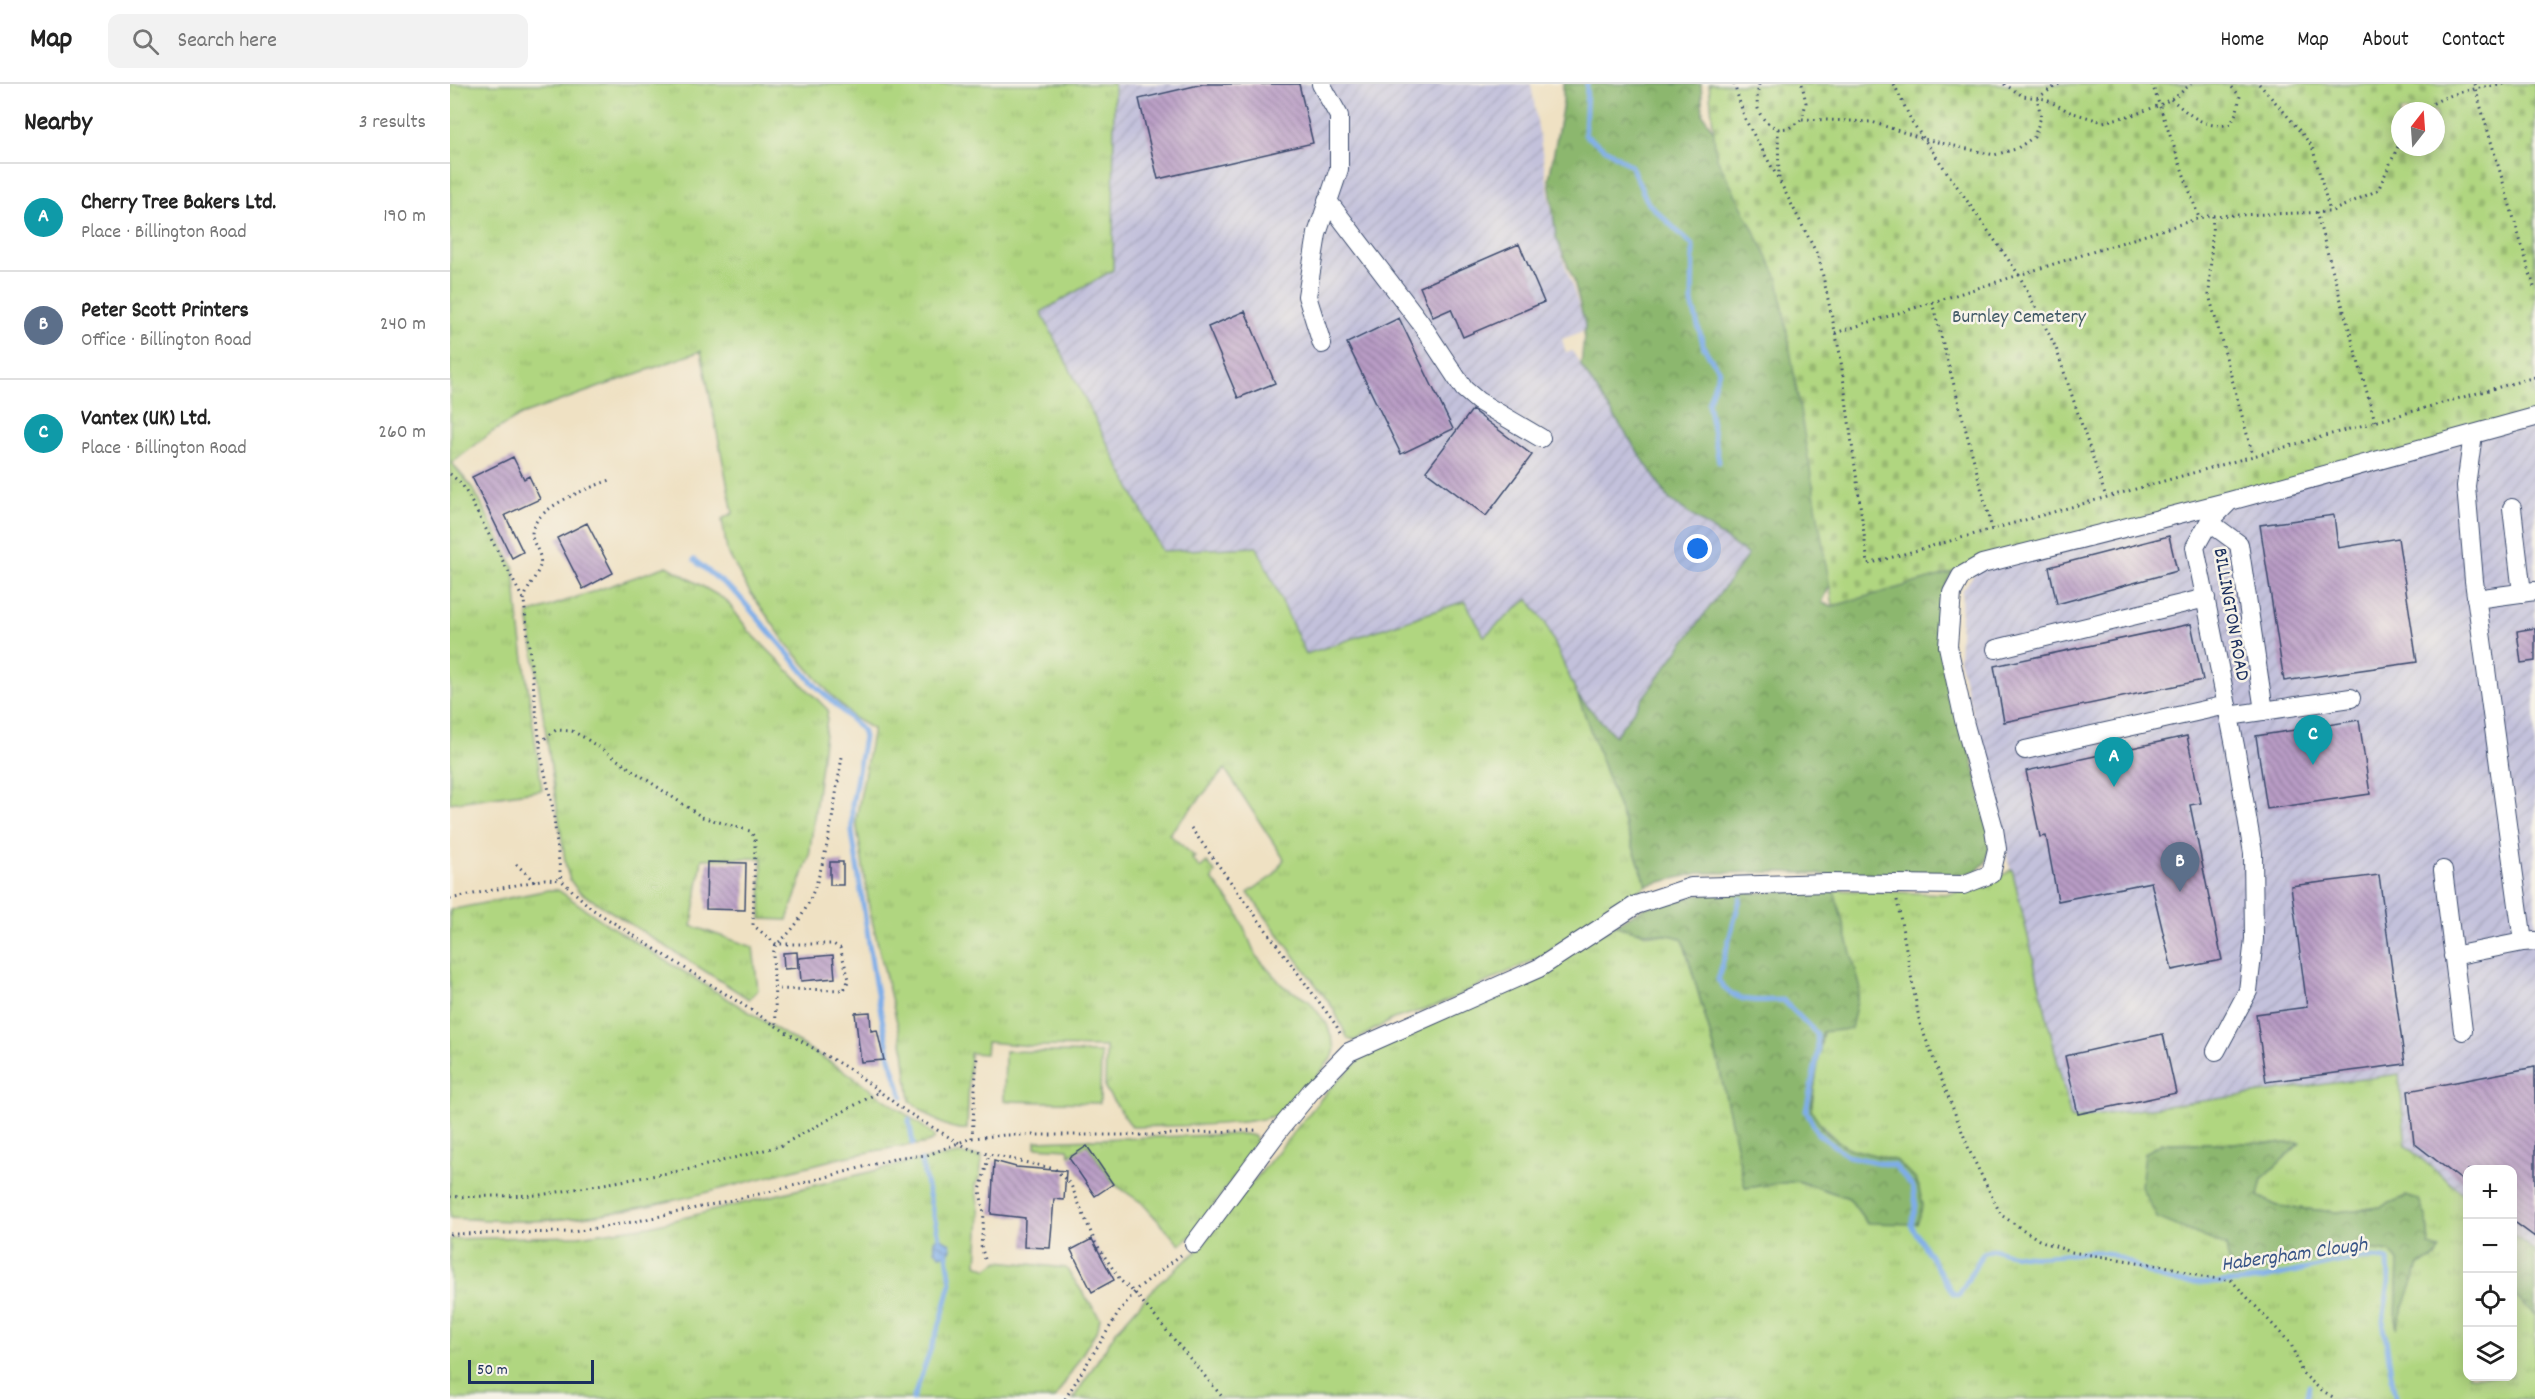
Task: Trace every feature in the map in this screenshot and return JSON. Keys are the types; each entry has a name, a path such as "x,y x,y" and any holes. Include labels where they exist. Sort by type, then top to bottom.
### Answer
{"street":[{"path":"1321,84 1339,116 1339,170 1327,200 1310,267 1307,296 1322,344"},
{"path":"1327,200 1420,322 1464,389 1478,401 1541,438"},
{"name":"BILLINGTON ROAD","path":"2216,1051 2248,992 2254,939 2253,853 2228,711 2195,547 2209,522 2230,501 2535,417"},
{"path":"2453,956 2529,942 2476,599 2466,486 2473,434"},
{"path":"1194,1244 1280,1129 1312,1090 1349,1052 1539,968 1636,905 1691,887 1827,883 1963,885 1991,874 1997,849 1994,829 1965,725 1948,646 1952,593 1961,576 1982,564 2230,501"},
{"path":"2476,599 2528,592 2512,508"},
{"path":"2209,522 2239,544 2264,711"},
{"path":"1996,649 2206,598"},
{"path":"2025,750 2228,711 2264,711 2351,698"},
{"path":"2443,870 2463,1030"}],"path":[{"path":"1734,84 1745,119 1819,258 1835,333 1868,564 2535,377"},
{"path":"1759,84 1756,107 1766,123 1778,129 1789,128 1802,120 1872,122 1924,139 1994,155 2016,149 2034,136 2041,117 2037,98"},
{"path":"1802,84 1806,103 1802,120"},
{"path":"1894,84 1912,122 2019,275 2055,348 2106,497"},
{"path":"2004,84 2023,96 2045,99 2070,112 2103,122 2160,105 2191,84"},
{"path":"2037,98 2059,84"},
{"path":"2152,84 2199,218"},
{"path":"2171,99 2204,124 2219,126 2231,124 2240,96 2229,84"},
{"path":"2259,84 2312,146 2330,212"},
{"path":"2434,102 2475,86 2504,84"},
{"path":"2475,86 2535,290"},
{"path":"1778,129 1779,180"},
{"path":"1835,333 2199,218 2330,212 2378,190 2394,156"},
{"path":"2316,212 2375,422"},
{"path":"2213,216 2209,295 2253,456"},
{"path":"1932,302 1992,529"},
{"path":"450,474 462,484 524,602"},
{"path":"613,479 561,500 534,524 532,536 540,554 540,566 526,592 524,602 540,742 553,809 561,880 592,909 854,1072 905,1111 971,1150 1055,1169 1071,1185 1095,1242 1121,1281 1135,1293 1224,1399"},
{"path":"540,742 556,730 572,731 702,817 750,831 755,838 753,925 776,944 833,944 840,948 849,979 844,990 775,989"},
{"path":"776,1024 773,954 776,944 789,935 814,895 842,757"},
{"path":"1191,828 1336,1025 1349,1052"},
{"path":"516,864 535,882"},
{"path":"450,899 535,882 561,880"},
{"path":"1894,884 1920,1024 1970,1152 2001,1215 2038,1240 2071,1252 2170,1267 2202,1277 2230,1280 2291,1344 2302,1373 2336,1399"},
{"path":"972,1138 977,1056"},
{"path":"450,1197 540,1195 691,1169 780,1146 879,1092"},
{"path":"450,1234 573,1232 638,1221 777,1190 901,1157 928,1155 949,1148 958,1141 972,1138 1005,1135 1152,1135 1280,1129"},
{"path":"985,1259 981,1246 984,1214 980,1191 989,1154"},
{"path":"1065,1399 1122,1309 1135,1293 1194,1244"}],"shaded area":[{"path":"1114,84 1531,84 1556,237 1585,325 1584,331 1562,339 1566,353 1572,351 1669,499 1748,555 1615,737 1578,696 1546,624 1483,636 1465,601 1305,655 1257,547 1162,551 1041,312 1113,269"},
{"path":"2535,417 2535,1252 2517,1236 2517,1165 2463,1165 2463,1194 2406,1146 2399,1074 2071,1119 1959,659 1962,591 1982,564"}],"green space":[{"path":"450,84 1114,84 1113,270 1041,312 1162,551 1257,547 1306,654 1465,601 1484,636 1528,599 1546,624 1578,696 1647,885 1544,955 1436,1006 1393,1019 1354,1041 1348,1039 1333,1008 1248,893 1274,875 1284,859 1225,769 1169,834 1195,857 1192,859 1200,868 1207,862 1215,872 1212,879 1237,911 1256,956 1283,986 1309,1001 1327,1024 1335,1048 1333,1056 1306,1091 1288,1109 1259,1120 1132,1127 1105,1089 1106,1047 1031,1046 987,1042 986,1054 970,1053 967,1129 943,1124 910,1101 904,1051 870,912 856,820 873,729 854,718 786,643 748,589 727,551 722,519 733,513 701,351 521,415 492,432 452,463 474,490 514,568 518,615 542,790 450,803"},
{"path":"1563,84 1701,84 1703,114 1808,287 1838,567 1822,603 1833,606 1953,572 1946,584 1942,623 1991,842 1985,863 1976,871 1954,877 1783,872 1699,873 1647,885 1578,696 1615,736 1748,555 1669,499 1581,366 1585,325 1574,281 1556,237 1549,179 1563,103"},
{"name":"Burnley Cemetery","path":"1709,84 2535,84 2535,417 1982,564 1833,606 1778,278 1716,156"},
{"path":"667,566 726,600 749,631 828,710 809,857 787,920 761,919 762,858 702,859 692,926 753,947 758,990 749,999 578,891 570,880 566,867 528,614"},
{"path":"2012,869 2071,1119 2399,1074 2406,1146 2463,1194 2463,1381 2517,1381 2517,1298 2535,1315 2535,1399 1073,1399 1117,1330 1157,1285 1196,1252 1329,1089 1367,1053 1615,925 1646,934 1677,936 1683,940 1718,1061 1746,1188 1797,1181 1849,1198 1867,1223 1897,1161 1847,1147 1829,1134 1811,1110 1823,1032 1834,890 1948,894 1985,887","holes":["2162,1143 2299,1144 2262,1179 2258,1196 2277,1206 2337,1212 2381,1207 2406,1196 2427,1219 2429,1246 2440,1250 2436,1257 2419,1265 2396,1326 2398,1261 2390,1252 2366,1249 2232,1276 2226,1246"]},
{"path":"548,890 558,890 610,926 846,1072 928,1130 934,1136 934,1140 923,1144 836,1159 701,1194 599,1215 536,1221 450,1218 450,910"},
{"path":"1834,890 1860,986 1851,1029 1822,1032 1811,1110 1825,1132 1848,1148 1897,1161 1917,1181 1923,1205 1917,1224 1867,1223 1849,1198 1798,1181 1745,1188 1718,1061 1683,940 1670,935 1632,930 1615,925 1643,908 1697,895"},
{"path":"1005,1051 1101,1053 1100,1103 1004,1101"},
{"path":"1245,1134 1254,1136 1259,1143 1193,1234 1180,1245 1142,1203 1114,1184 1087,1144 1070,1155 1068,1149 1036,1147 1036,1141"},
{"path":"2162,1143 2300,1143 2262,1179 2258,1196 2277,1206 2337,1212 2381,1207 2406,1196 2419,1200 2427,1219 2429,1246 2440,1249 2436,1257 2419,1265 2396,1328 2398,1261 2390,1252 2366,1249 2232,1277 2226,1246 2157,1218 2141,1186 2145,1153"},
{"path":"959,1154 982,1156 980,1176 975,1185 980,1215 977,1264 987,1269 998,1261 1066,1268 1100,1318 1098,1328 1055,1399 450,1399 450,1239 579,1236 650,1226 914,1161"},
{"path":"2517,1236 2535,1252 2535,1315 2517,1298"}],"water":[{"path":"939,1237 950,1243 951,1249 947,1255 940,1255 935,1250 934,1240"}],"building":[{"path":"1203,84 1299,84 1313,143 1158,179 1139,99"},
{"path":"1519,244 1544,302 1463,337 1451,309 1433,317 1420,287"},
{"path":"1245,311 1275,383 1238,398 1208,327"},
{"path":"1399,318 1453,429 1401,454 1347,343"},
{"path":"1472,410 1532,455 1486,516 1426,471"},
{"path":"513,457 524,479 529,476 540,499 505,515 523,552 512,558 472,477"},
{"path":"2334,515 2338,548 2398,538 2417,662 2284,681 2260,525"},
{"path":"587,523 613,573 583,589 557,538"},
{"path":"2169,536 2177,571 2057,604 2049,567"},
{"path":"2191,624 2203,680 2004,722 1994,666"},
{"path":"2535,628 2535,661 2521,663 2517,631"},
{"path":"2359,720 2370,794 2267,809 2256,736"},
{"path":"2187,736 2201,803 2190,805 2222,960 2172,970 2151,882 2058,901 2046,836 2040,837 2026,771"},
{"path":"707,862 746,863 745,910 706,909"},
{"path":"830,862 843,862 843,885 830,885"},
{"path":"2379,875 2405,1064 2266,1082 2256,1014 2307,1007 2291,886"},
{"path":"797,952 798,968 784,969 783,953"},
{"path":"833,955 835,978 801,981 799,958"},
{"path":"870,1012 871,1031 877,1030 884,1060 861,1062 855,1013"},
{"path":"2163,1034 2176,1093 2078,1114 2065,1056"},
{"path":"2535,1067 2535,1237 2517,1224 2517,1165 2463,1165 2463,1181 2414,1143 2408,1091"},
{"path":"1087,1146 1113,1184 1095,1196 1069,1158"},
{"path":"994,1161 1016,1167 1066,1171 1064,1200 1054,1199 1050,1248 1024,1247 1025,1218 991,1214"},
{"path":"1092,1239 1114,1280 1092,1292 1071,1250"}],"waterway":[{"name":"Habergham Clough","path":"1587,84 1585,135 1631,166 1648,203 1693,246 1692,303 1704,348 1719,371 1708,403 1719,462"},
{"path":"694,560 737,594 814,684 862,730 864,737 852,805 852,832 875,983 890,1058 902,1096"},
{"name":"Habergham Clough","path":"1740,899 1718,980 1732,994 1740,998 1755,1001 1783,1000 1817,1034 1818,1053 1806,1111 1818,1134 1848,1156 1895,1166 1913,1187 1916,1206 1911,1225 1953,1293 1959,1295 1983,1253 1994,1249 2032,1256 2107,1253 2157,1277 2178,1282 2200,1283 2259,1279 2358,1259 2388,1260 2389,1282 2383,1321 2397,1399"},
{"path":"909,1120 913,1144"},
{"path":"921,1161 939,1237"},
{"path":"913,1399 942,1317 951,1283 947,1255"},
{"path":"2306,1399 2309,1386"}],"place":[{"name":"Vantex (UK) Ltd.","path":"2313,765"},
{"name":"Cherry Tree Bakers Ltd.","path":"2114,787"},
{"name":"Peter Scott Printers","path":"2180,892"}]}
